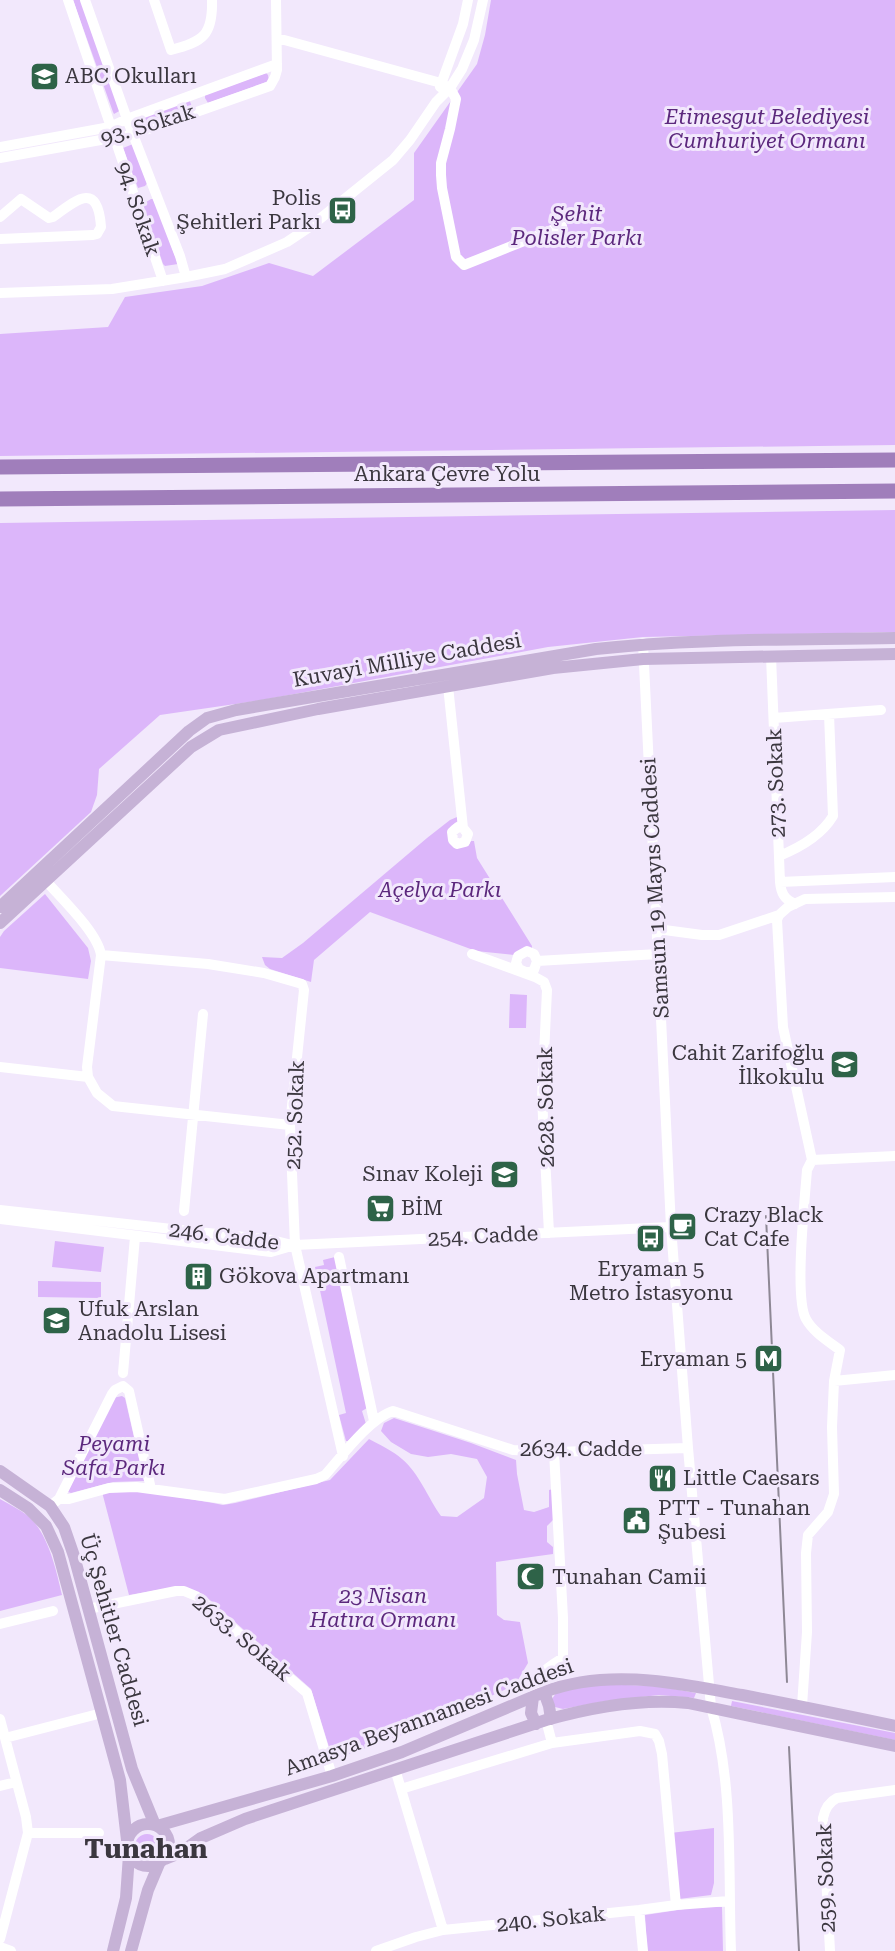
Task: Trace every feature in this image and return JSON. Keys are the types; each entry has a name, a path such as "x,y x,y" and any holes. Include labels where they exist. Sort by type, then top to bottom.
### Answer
{"highway":[{"name":"Ankara Çevre Yolu","path":"0,467 895,460"},
{"name":"Ankara Çevre Yolu","path":"0,499 895,491"}],"main road":[{"name":"Kuvayi Milliye Caddesi","path":"0,907 189,730 207,718 224,712 560,654 643,644 895,638"},
{"name":"Kuvayi Milliye Caddesi","path":"0,923 191,747 219,730 234,725 553,668 643,659 895,654"},
{"path":"125,790 133,801"},
{"name":"Üç Şehitler Caddesi","path":"0,1471 55,1503 74,1556 132,1768 156,1826"},
{"name":"Üç Şehitler Caddesi","path":"0,1490 28,1508 46,1526 58,1552 120,1780 127,1840"},
{"name":"Amasya Beyannamesi Caddesi","path":"156,1826 332,1776 402,1752 562,1686 607,1678 668,1682 802,1706 895,1726"},
{"path":"538,1695 549,1706 544,1721 531,1713 538,1695"},
{"name":"Amasya Beyannamesi Caddesi","path":"162,1861 180,1853 201,1838 245,1819 544,1721 592,1709 668,1701 711,1707 895,1746"},
{"path":"112,1951 126,1898 129,1855 127,1840 141,1825 156,1826 166,1833 168,1853 148,1890 131,1951"},
{"path":"129,1855 133,1861 146,1867 162,1861"}],"street":[{"name":"94. Sokak","path":"68,0 163,281"},
{"name":"94. Sokak","path":"85,0 186,277"},
{"path":"154,0 171,50 190,45 205,35 211,24 212,0"},
{"name":"93. Sokak","path":"0,158 134,134 270,86 275,77 277,64 276,0"},
{"path":"446,86 468,0"},
{"path":"0,293 112,289 186,277 225,269 287,242 311,226 393,160 410,140 469,54 483,0"},
{"path":"277,38 446,86 456,99 441,163 441,175 456,257 464,265 562,226"},
{"name":"93. Sokak","path":"0,147 110,127 277,64"},
{"path":"199,93 205,109"},
{"path":"0,217 21,199 49,218 76,199 83,197 97,204 102,227 97,234 93,235 0,238"},
{"name":"Samsun 19 Mayıs Caddesi","path":"643,644 671,1227 709,1689 711,1707 718,1730 727,1800 731,1951"},
{"name":"273. Sokak","path":"771,656 780,882"},
{"path":"448,686 464,828"},
{"path":"774,718 881,710"},
{"path":"779,856 801,847 829,823 833,816 829,714"},
{"path":"795,904 784,897 780,882 895,877"},
{"path":"46,881 97,942 100,955 88,1054 88,1077 97,1093 112,1106 290,1125"},
{"path":"657,928 702,935 719,935 779,915 805,899 895,897"},
{"path":"779,915 777,920 783,1027 812,1160 807,1170 801,1275 803,1309 807,1321 840,1350 834,1381 832,1427 834,1494 828,1512 808,1535 806,1553 807,1632 802,1706"},
{"path":"472,954 521,971 531,972 536,967 537,961 531,952 520,953 516,963 521,971"},
{"path":"537,961 658,954"},
{"name":"252. Sokak","path":"100,955 208,964 264,973 302,984 304,990 290,1125 295,1245 343,1456"},
{"name":"2628. Sokak","path":"521,971 544,982 547,990 542,1098 549,1233"},
{"path":"184,1212 203,1014"},
{"path":"0,1067 88,1077"},
{"path":"812,1160 895,1156"},
{"name":"246. Cadde","path":"0,1210 272,1240 295,1245"},
{"name":"246. Cadde","path":"0,1219 271,1252 295,1245"},
{"name":"254. Cadde","path":"295,1245 671,1227"},
{"path":"123,1373 135,1237"},
{"path":"55,1503 109,1488 136,1487 212,1498 238,1497 321,1477 374,1421 339,1257"},
{"path":"834,1381 895,1375"},
{"path":"55,1503 112,1394 123,1386 129,1391 151,1489"},
{"name":"2634. Cadde","path":"374,1421 384,1414 396,1411 513,1450 554,1452 688,1448"},
{"path":"538,1695 538,1681 543,1670 563,1658 554,1452"},
{"name":"2633. Sokak","path":"88,1609 176,1591 184,1591 196,1596 307,1693 332,1776"},
{"path":"0,1624 53,1611"},
{"path":"5,1738 102,1713"},
{"path":"0,1719 26,1817 28,1833 0,1939"},
{"path":"544,1721 552,1743"},
{"path":"401,1789 552,1743 640,1731 655,1734 660,1741 662,1754 676,1905"},
{"path":"395,1769 443,1930"},
{"path":"0,1786 16,1782"},
{"name":"259. Sokak","path":"830,1951 824,1811 837,1798 895,1790"},
{"path":"28,1833 99,1833"},
{"name":"240. Sokak","path":"376,1951 443,1930 729,1901"},
{"path":"639,1910 643,1951"},
{"path":"0,1947 11,1951"}],"green space":[{"path":"73,0 83,0 121,110 114,114 113,112"},
{"name":"Etimesgut Belediyesi Cumhuriyet Ormanı","path":"491,0 895,0 895,445 0,456 0,334 108,327 125,297 202,286 269,263 313,276 414,200 414,153 477,64"},
{"path":"266,73 269,81 208,103 205,98 205,95"},
{"path":"189,99 193,109 140,128 136,120"},
{"path":"133,144 148,182 145,186 138,188 123,148"},
{"path":"154,199 178,264 165,266 163,264 143,204"},
{"path":"895,510 895,632 643,637 548,647 262,700 160,715 99,769 97,795 91,812 0,896 0,523"},
{"name":"Açelya Parkı","path":"457,817 458,821 451,826 449,831 468,846 471,841 474,841 477,858 532,949 514,955 476,951 370,912 314,960 311,982 270,969 265,965 262,957 282,958 303,943 427,838"},
{"path":"45,894 88,948 91,961 88,979 0,968 0,937"},
{"path":"510,994 527,995 526,1028 509,1028"},
{"path":"55,1241 104,1247 101,1272 52,1267"},
{"path":"335,1257 367,1408 362,1411 366,1424 348,1441 346,1441 339,1415 346,1413 315,1267 324,1265 323,1260"},
{"path":"38,1281 101,1282 101,1298 38,1297"},
{"name":"Peyami Safa Parkı","path":"122,1396 125,1398 144,1481 113,1482 68,1492 113,1398"},
{"name":"23 Nisan Hatıra Ormanı","path":"394,1418 516,1460 524,1510 534,1512 549,1507 549,1490 553,1489 553,1520 547,1526 547,1542 553,1547 553,1554 496,1562 497,1615 504,1620 520,1622 528,1663 515,1685 478,1702 448,1705 410,1732 333,1760 311,1689 203,1594 181,1586 129,1595 102,1492 137,1490 223,1505 235,1503 330,1480 369,1439 395,1453 408,1465 441,1516 457,1517 484,1498 487,1477 477,1459 451,1454 428,1457 411,1454 391,1442 381,1431 384,1423"},
{"path":"0,1499 25,1514 38,1527 51,1556 62,1595 0,1611"},
{"path":"593,1684 658,1686 696,1693 694,1698 659,1695 563,1709 555,1707 552,1699 556,1693"},
{"path":"732,1701 895,1733 895,1740 731,1706"},
{"path":"714,1828 714,1883 711,1895 679,1899 670,1833"},
{"path":"147,1834 155,1838 159,1846 155,1854 147,1858 139,1854 135,1846 139,1838"},
{"path":"698,1907 722,1907 723,1951 647,1951 645,1915"}],"railway":[{"path":"766,1216 787,1682"},
{"path":"789,1747 799,1951"}],"place":[{"name":"ABC Okulları","path":"44,76"},
{"name":"Polis Şehitleri Parkı","path":"342,210"},
{"name":"Cahit Zarifoğlu İlkokulu","path":"845,1065"},
{"name":"Sınav Koleji","path":"504,1174"},
{"name":"BİM","path":"380,1208"},
{"name":"Crazy Black Cat Cafe","path":"683,1227"},
{"name":"Eryaman 5 Metro İstasyonu","path":"651,1238"},
{"name":"Gökova Apartmanı","path":"198,1276"},
{"name":"Ufuk Arslan Anadolu Lisesi","path":"57,1321"},
{"name":"Eryaman 5","path":"768,1359"},
{"name":"Little Caesars","path":"662,1478"},
{"name":"PTT - Tunahan Şubesi","path":"637,1520"},
{"name":"Tunahan Camii","path":"531,1577"}],"district":[{"name":"Tunahan","path":"146,1849"}],"park label":[{"name":"Şehit Polisler Parkı","path":"577,226"}]}
